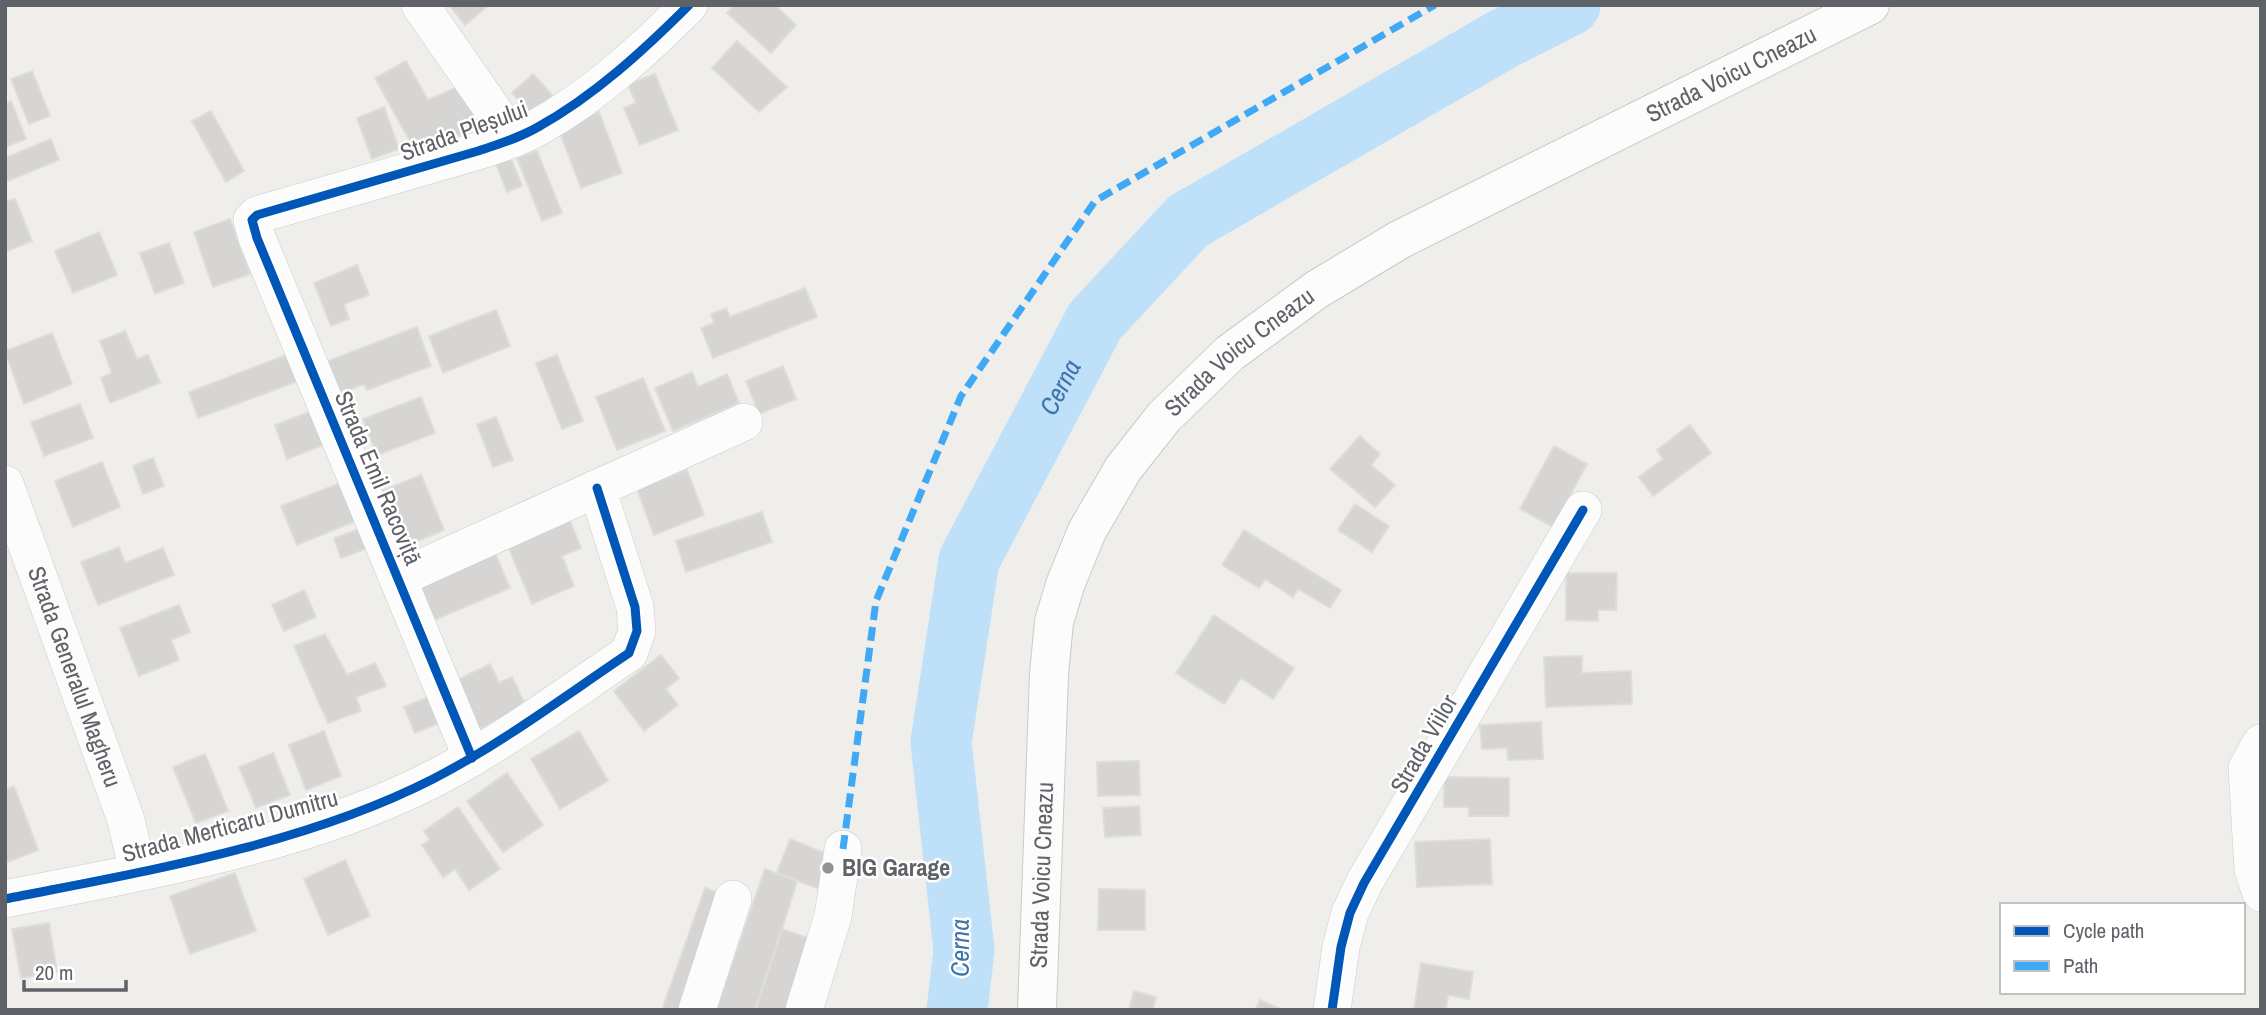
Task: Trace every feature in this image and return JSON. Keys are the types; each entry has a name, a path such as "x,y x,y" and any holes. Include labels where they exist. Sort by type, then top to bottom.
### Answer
{"main road":[{"name":"Strada Voicu Cneazu","path":"1037,1010 1049,674 1054,622 1065,585 1087,531 1123,469 1164,417 1230,353 1316,290 1399,240 1870,5"}],"street":[{"path":"420,5 513,139"},
{"name":"Strada Pleșului","path":"257,215 513,139 567,110 614,74 689,5"},
{"name":"Strada Emil Racoviță","path":"257,215 252,220 257,238 472,758"},
{"path":"399,578 744,422"},
{"name":"Strada Generalul Magheru","path":"5,484 126,820 138,872"},
{"name":"Strada Merticaru Dumitru","path":"5,899 138,872 285,836 383,802 472,758 629,653 636,631 635,607 597,488"},
{"name":"Strada Viilor","path":"1332,1010 1341,947 1350,914 1364,883 1583,510"},
{"path":"2261,743 2247,768 2253,870 2261,893"},
{"path":"804,1010 833,916 843,849"},
{"path":"697,1010 733,899"}],"building":[{"path":"449,5 489,5 465,25"},
{"path":"734,5 775,5 796,25 771,53 727,13"},
{"path":"737,41 787,87 759,112 712,68"},
{"path":"406,61 428,100 462,85 482,126 417,154 375,78"},
{"path":"32,71 50,116 29,124 11,79"},
{"path":"533,74 553,96 532,115 512,93"},
{"path":"655,74 678,130 640,145 624,108 636,103 628,84"},
{"path":"11,101 26,139 5,147 5,104"},
{"path":"384,107 399,149 372,159 357,118"},
{"path":"211,111 244,171 226,182 192,121"},
{"path":"599,112 622,173 581,188 558,127"},
{"path":"51,139 59,160 5,182 5,158"},
{"path":"508,151 522,186 507,192 493,157"},
{"path":"537,151 562,213 542,221 517,158"},
{"path":"15,199 32,241 5,252 5,202"},
{"path":"230,219 250,274 213,287 194,232"},
{"path":"99,232 117,275 73,293 55,251"},
{"path":"169,243 184,283 155,294 140,253"},
{"path":"357,265 369,295 344,304 349,319 331,326 314,283"},
{"path":"805,288 817,317 713,358 701,328 714,323 711,314 726,308 730,317"},
{"path":"496,310 510,346 443,373 429,336"},
{"path":"417,327 431,366 367,390 364,384 337,395 325,362"},
{"path":"125,331 137,359 148,355 160,383 110,403 101,378 112,373 100,341"},
{"path":"52,333 72,384 24,404 5,351"},
{"path":"294,352 304,379 198,418 189,392"},
{"path":"557,355 583,421 562,429 536,363"},
{"path":"783,366 796,399 759,414 746,381"},
{"path":"692,372 698,387 727,374 739,403 673,431 655,388"},
{"path":"643,378 665,431 617,450 596,397"},
{"path":"421,397 435,433 377,455 363,419"},
{"path":"80,404 93,438 44,456 31,422"},
{"path":"314,410 326,444 287,459 275,425"},
{"path":"496,417 513,460 493,467 477,424"},
{"path":"1690,425 1711,453 1653,496 1639,477 1663,459 1657,450"},
{"path":"1360,436 1380,454 1371,465 1395,485 1375,507 1330,469"},
{"path":"1554,446 1587,464 1553,527 1520,509"},
{"path":"153,458 164,486 143,494 133,466"},
{"path":"102,462 120,507 73,527 55,481"},
{"path":"687,470 704,515 654,535 637,489"},
{"path":"421,475 444,530 406,546 382,491"},
{"path":"343,482 358,520 297,545 281,506"},
{"path":"1355,504 1389,526 1372,552 1338,530"},
{"path":"762,512 772,542 686,572 676,541"},
{"path":"570,521 581,548 562,556 574,586 532,604 508,546"},
{"path":"362,528 369,548 341,558 334,538"},
{"path":"1244,530 1341,590 1330,608 1298,589 1293,597 1265,579 1259,588 1222,565"},
{"path":"119,547 125,563 163,548 174,575 98,605 81,562"},
{"path":"495,553 510,588 432,621 417,586"},
{"path":"1566,573 1617,573 1616,610 1598,610 1598,621 1566,620"},
{"path":"304,590 316,617 284,631 272,605"},
{"path":"179,605 190,632 171,640 179,660 139,676 120,628"},
{"path":"1214,615 1294,668 1273,699 1241,678 1224,704 1176,673"},
{"path":"325,634 347,675 375,663 386,686 356,697 361,711 328,723 294,646"},
{"path":"661,655 679,678 666,689 678,705 644,731 614,691"},
{"path":"1582,656 1582,673 1631,671 1632,704 1546,707 1544,657"},
{"path":"490,664 499,683 512,677 526,706 479,729 455,681"},
{"path":"437,693 449,719 415,733 404,707"},
{"path":"1541,722 1543,759 1508,760 1507,748 1482,749 1480,725"},
{"path":"324,731 341,776 306,790 289,745"},
{"path":"579,731 608,781 560,809 531,759"},
{"path":"273,753 290,795 256,808 239,767"},
{"path":"205,754 228,811 196,823 173,767"},
{"path":"1139,761 1140,795 1098,796 1097,762"},
{"path":"507,773 543,825 503,852 467,801"},
{"path":"1444,777 1509,778 1509,816 1469,816 1469,807 1444,807"},
{"path":"14,786 38,850 5,863 5,790"},
{"path":"1139,806 1141,835 1105,837 1103,808"},
{"path":"458,807 500,869 469,890 455,869 443,877 422,845 430,840 424,831"},
{"path":"790,839 832,856 819,889 777,873"},
{"path":"1490,839 1492,884 1417,887 1415,842"},
{"path":"345,860 370,916 328,935 304,879"},
{"path":"765,869 797,881 755,1010 716,1010"},
{"path":"235,873 256,931 190,954 170,896"},
{"path":"705,888 728,896 688,1010 662,1010"},
{"path":"1099,889 1145,890 1145,930 1098,930"},
{"path":"49,923 57,972 21,978 12,929"},
{"path":"782,929 811,939 787,1010 755,1010"},
{"path":"1421,963 1473,972 1469,999 1448,995 1446,1010 1414,1010"},
{"path":"1134,991 1156,997 1153,1010 1129,1010"},
{"path":"1260,1000 1283,1010 1255,1010"}],"waterway":[{"name":"Cerna","path":"957,1010 964,950 941,742 969,560 1095,321 1188,221 1503,39 1570,5"}],"marked path":[{"path":"843,849 876,601 961,396 1095,201 1435,5"}],"cycle path":[{"path":"472,758 257,238 252,220 257,215 478,151 531,131 599,87 689,5"},
{"path":"5,899 224,853 332,822 383,802 433,779 483,751 629,653 637,631 635,607 597,488"},
{"path":"1332,1010 1341,947 1350,913 1364,883 1583,510"}],"place":[{"name":"BIG Garage","path":"828,868"}]}
